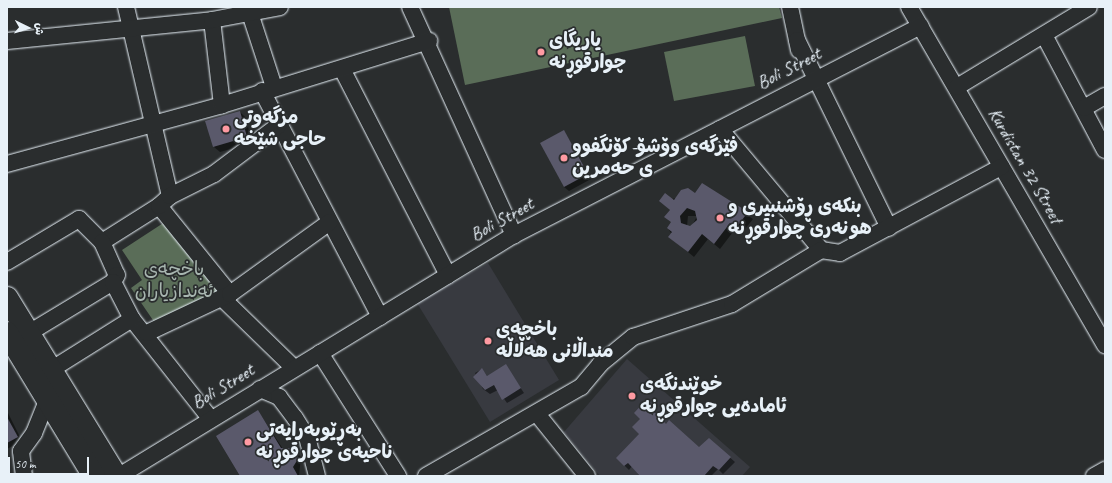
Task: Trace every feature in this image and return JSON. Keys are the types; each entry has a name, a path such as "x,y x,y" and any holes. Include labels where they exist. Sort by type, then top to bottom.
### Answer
{"highway":[{"path":"7,298 17,333 47,400 109,475"},
{"path":"17,333 49,371 109,475"}],"street":[{"path":"126,7 132,26 153,122 164,201 226,296 294,368"},
{"path":"7,41 132,26 192,14 212,20 249,10 280,7"},
{"path":"410,7 429,41 514,235"},
{"path":"790,7 796,40 810,81 889,228"},
{"path":"957,88 1089,7"},
{"name":"Kurdistan 32 Street","path":"912,8 920,26 1105,344"},
{"path":"249,10 268,89 279,125 380,317"},
{"path":"212,20 222,105"},
{"name":"Boli Street","path":"109,475 260,389 514,235 810,81 920,26"},
{"path":"1044,35 1105,150"},
{"path":"7,164 153,122 222,105 268,89 342,69 429,41"},
{"path":"342,69 448,275"},
{"path":"1084,108 1105,96"},
{"path":"102,242 164,201 214,174 279,125"},
{"path":"720,129 821,250 840,254 1001,167"},
{"path":"7,262 79,219 102,242 117,274 113,282 17,333"},
{"path":"147,333 226,296 330,222"},
{"path":"426,476 538,414 581,387 600,364 633,337 732,304 821,250"},
{"path":"113,282 132,319 147,333 210,418"},
{"path":"49,371 132,319"},
{"path":"320,353 398,476"},
{"path":"260,389 280,397 295,418 307,437 317,476"},
{"path":"24,476 20,451 34,433 47,400"},
{"path":"538,414 587,476"},
{"path":"1094,476 1105,470"}],"shaded area":[{"name":"باخچەی منداڵانی هەڵاڵە","path":"488,263 559,380 490,422 417,303"},
{"name":"خوێندنگەی ئامادەیی چوارقوڕنە","path":"627,359 750,467 742,476 600,476 564,432"}],"green space":[{"name":"یاریگای چوارقوڕنە","path":"449,7 779,7 782,18 465,85"},
{"path":"745,36 755,86 674,101 664,52"},
{"name":"باخچەی ئەندازیاران","path":"171,218 219,290 159,329 131,288 142,280 122,250"}],"building":[{"name":"مزگەوتی حاجی شێخە","path":"240,111 247,137 213,147 205,121"},
{"name":"فێرگەی وۆشۆ-کۆنگفوو ی حەمرین","path":"564,130 588,174 564,187 540,143"},
{"name":"بنکەی ڕۆشنبیری و هونەری چوارقوڕنە","path":"702,183 748,212 736,228 730,223 714,244 702,234 688,252 668,237 672,232 667,228 671,222 664,217 670,210 659,201 665,193 674,200 681,190 688,188 695,193","holes":["687,208 695,211 697,220 690,226 681,223 680,216"]},
{"path":"506,364 521,388 502,400 494,385 485,390 473,377 482,368 487,376"},
{"path":"647,399 656,407 653,410 666,424 669,420 699,447 709,438 731,457 719,470 713,466 704,476 640,476 628,463 624,466 616,458 639,434 632,427 640,419 634,413"},
{"name":"بەڕێوبەرایەتی ناحیەی چوارقوڕنە","path":"258,410 281,448 291,448 297,452 298,459 293,467 298,476 240,476 216,436"},
{"path":"7,417 18,437 7,443"}],"place":[{"name":"یاریگای چوارقوڕنە","path":"541,52"},
{"name":"مزگەوتی حاجی شێخە","path":"226,129"},
{"name":"فێرگەی وۆشۆ-کۆنگفوو ی حەمرین","path":"564,158"},
{"name":"بنکەی ڕۆشنبیری و هونەری چوارقوڕنە","path":"720,218"},
{"name":"باخچەی منداڵانی هەڵاڵە","path":"488,341"},
{"name":"خوێندنگەی ئامادەیی چوارقوڕنە","path":"632,396"},
{"name":"بەڕێوبەرایەتی ناحیەی چوارقوڕنە","path":"248,442"}]}
